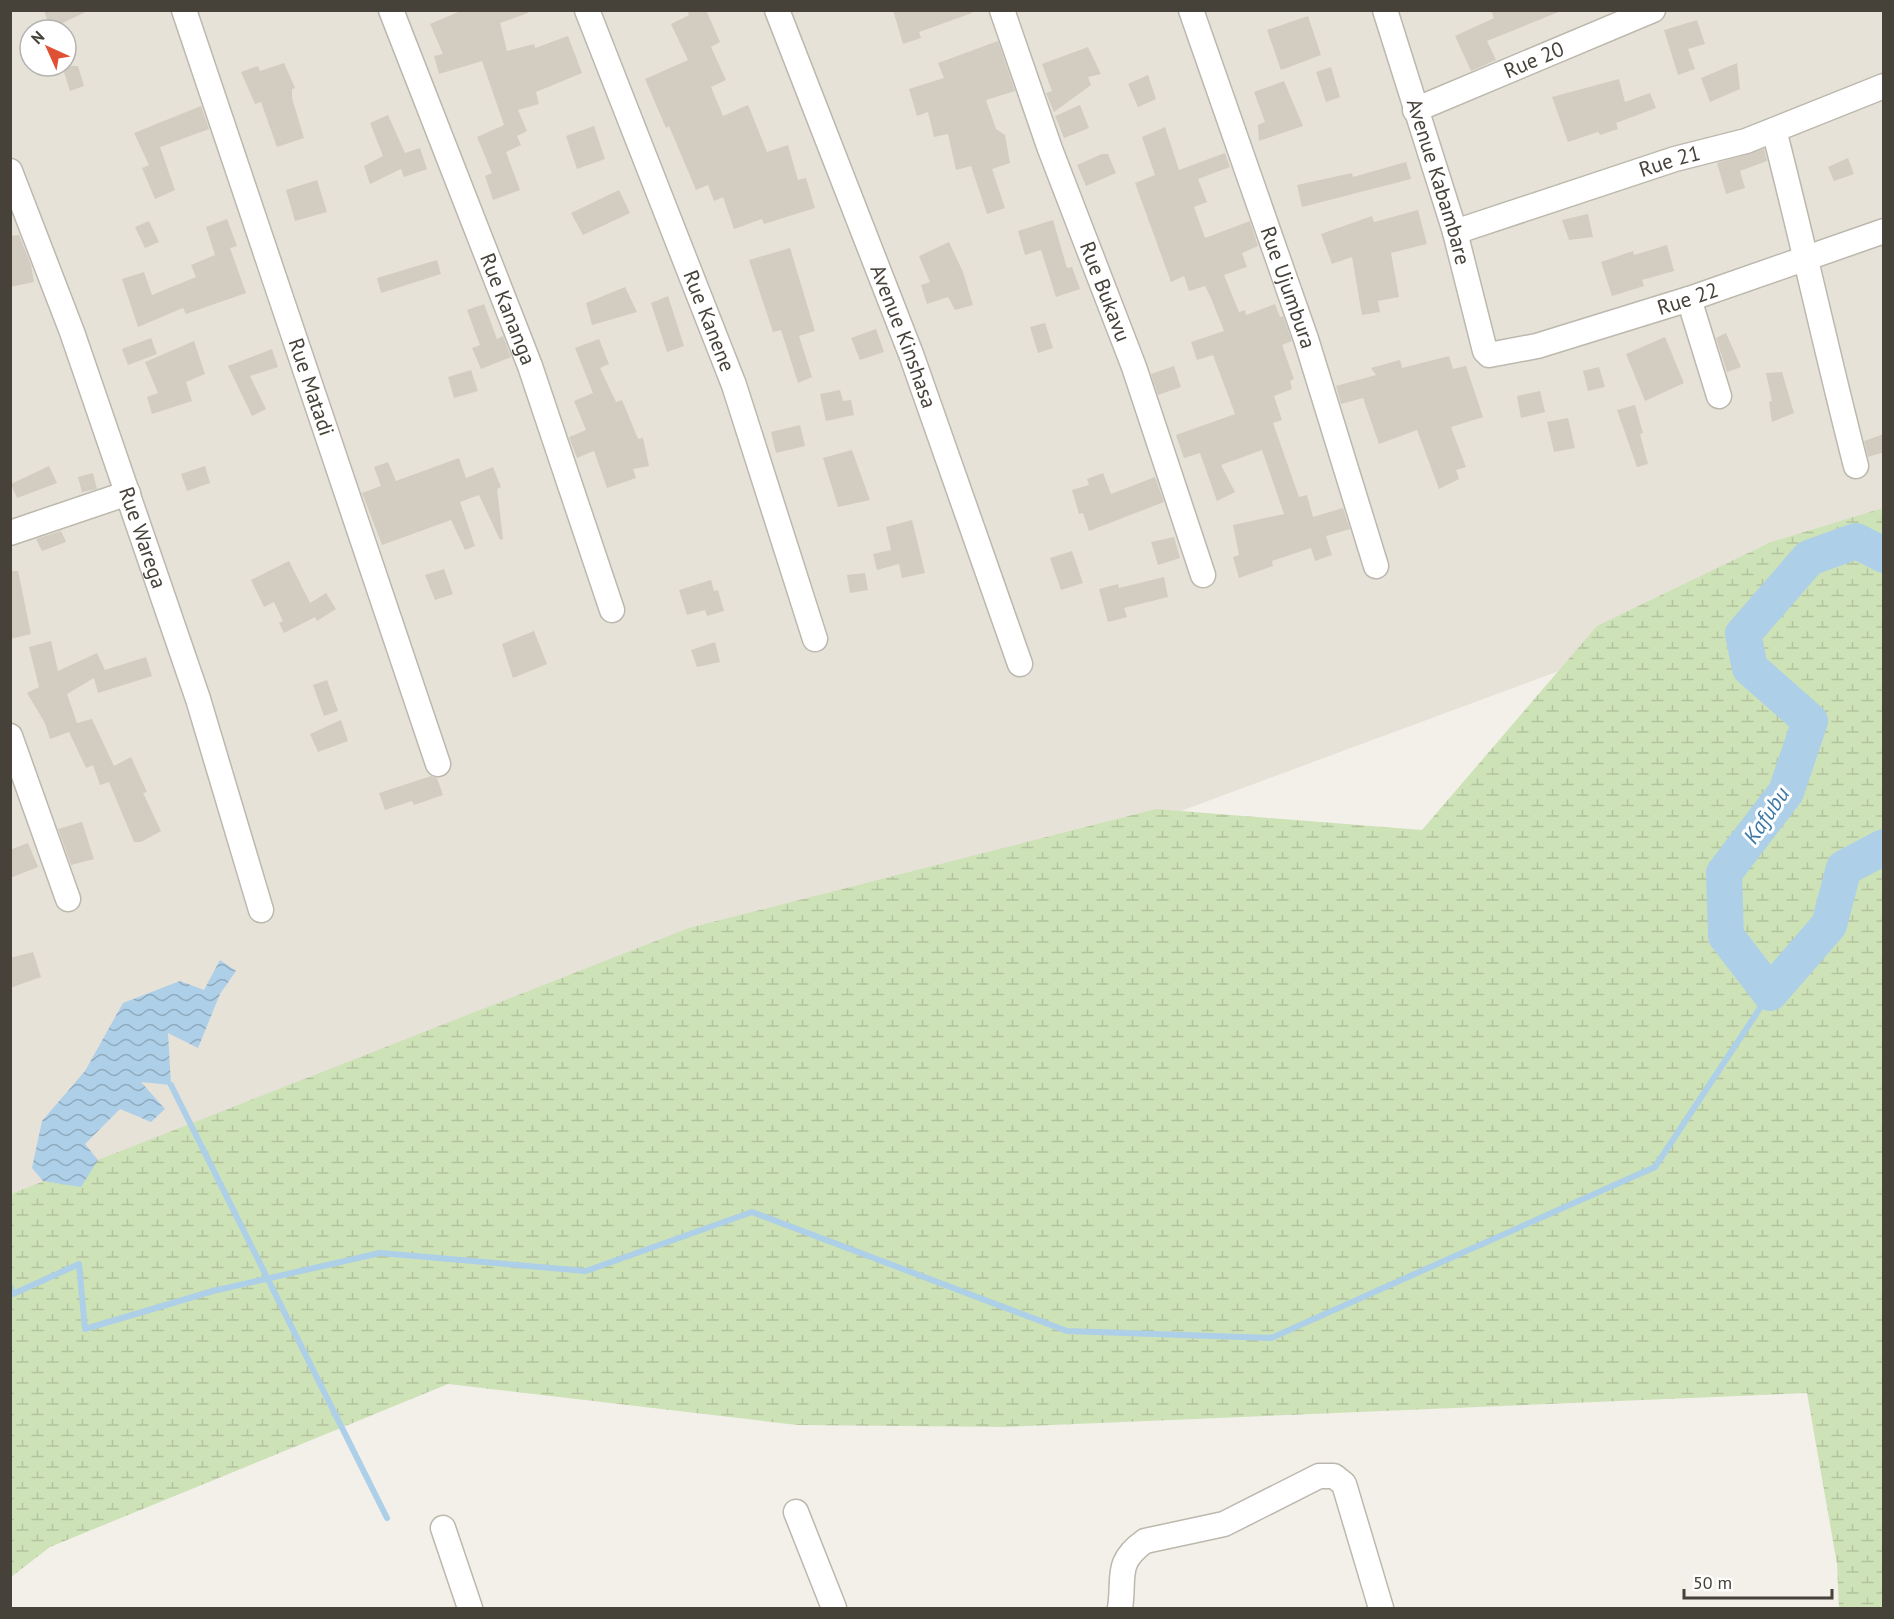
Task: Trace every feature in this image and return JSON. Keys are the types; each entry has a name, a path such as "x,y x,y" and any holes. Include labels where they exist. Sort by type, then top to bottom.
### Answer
{"street":[{"name":"Rue Matadi","path":"184,10 438,764"},
{"name":"Rue Kananga","path":"391,10 530,366 612,610"},
{"name":"Rue Kanene","path":"587,10 734,385 815,639"},
{"name":"Avenue Kinshasa","path":"777,10 911,354 1020,663"},
{"name":"Rue Bukavu","path":"1002,10 1050,149 1134,367 1203,575"},
{"name":"Rue Ujumbura","path":"1191,10 1306,339 1377,566"},
{"name":"Avenue Kabambare","path":"1384,10 1455,232 1485,351 1489,355"},
{"name":"Rue 20","path":"1415,110 1653,10"},
{"name":"Rue 21","path":"1455,232 1674,159 1746,141 1884,86"},
{"path":"1774,130 1808,257 1831,369 1856,466"},
{"name":"Rue Warega","path":"10,171 72,332 198,699 261,910"},
{"name":"Rue 22","path":"1489,355 1537,345 1689,299 1884,231"},
{"path":"1689,299 1719,396"},
{"path":"10,533 128,493"},
{"path":"10,736 69,899"},
{"path":"1120,1608 1123,1564 1134,1549 1145,1541 1224,1524 1319,1476 1334,1476 1344,1484 1381,1608"},
{"path":"796,1512 834,1608"},
{"path":"443,1528 470,1608"}],"shaded area":[{"path":"11,11 1883,11 1883,551 11,1244"}],"green space":[{"path":"1883,508 1883,1608 1839,1608 1837,1564 1807,1393 1006,1427 797,1425 448,1384 50,1547 11,1577 11,1194 689,928 1156,809 1422,830 1597,626 1771,542"}],"water":[{"path":"220,960 236,971 220,994 198,1048 168,1033 171,1085 141,1082 165,1109 151,1122 120,1109 85,1144 98,1160 81,1187 43,1181 32,1168 42,1121 85,1071 123,1003 180,981 204,990"}],"building":[{"path":"44,10 90,10 73,18 47,18"},
{"path":"463,10 528,10 528,13 500,23 507,51 534,44 535,48 568,36 582,73 536,92 539,104 518,110 527,131 517,136 521,145 506,152 520,190 493,200 485,176 492,173 477,137 504,125 482,61 439,74 434,56 443,54 430,24"},
{"path":"687,10 706,10 720,42 711,47 726,80 711,87 723,116 748,105 767,152 788,145 798,180 806,178 815,208 764,224 762,219 734,229 723,197 714,201 708,185 696,190 669,126 666,128 645,79 688,60 671,24 689,15"},
{"path":"893,10 972,10 972,13 919,32 921,38 903,44"},
{"path":"1491,10 1561,11 1487,41 1496,60 1471,71 1455,36 1494,18"},
{"path":"1308,16 1321,55 1281,70 1267,30"},
{"path":"1697,20 1705,44 1688,49 1695,69 1678,75 1664,30"},
{"path":"998,41 1015,91 986,100 996,129 1005,135 1010,163 992,169 1005,208 987,214 971,166 956,170 948,134 934,137 928,112 917,116 909,89 944,78 938,63"},
{"path":"1088,47 1101,74 1088,77 1091,85 1054,112 1046,93 1052,91 1042,64"},
{"path":"284,63 295,88 292,89 292,98 304,138 277,147 261,102 255,104 241,72 258,66 260,71"},
{"path":"1737,63 1740,89 1710,102 1701,78"},
{"path":"78,66 84,86 70,91 66,78 78,78"},
{"path":"1331,67 1340,97 1326,102 1316,72"},
{"path":"1148,75 1156,99 1138,107 1128,84"},
{"path":"1619,79 1625,102 1650,93 1656,108 1616,123 1618,129 1600,135 1598,132 1568,142 1552,97"},
{"path":"1284,81 1303,126 1259,141 1258,125 1265,122 1254,92"},
{"path":"1080,105 1089,128 1064,138 1055,116"},
{"path":"201,106 209,129 160,147 175,190 155,199 142,168 149,165 134,133"},
{"path":"388,115 405,153 420,148 427,169 404,177 401,169 370,184 364,166 383,156 370,123"},
{"path":"594,126 605,159 577,169 566,136"},
{"path":"1165,127 1179,170 1225,153 1230,167 1198,179 1207,202 1194,207 1205,238 1250,221 1258,246 1242,253 1247,267 1224,275 1239,312 1245,310 1246,315 1275,304 1280,317 1283,316 1292,341 1282,345 1294,379 1290,381 1292,389 1274,396 1282,420 1273,423 1299,497 1307,495 1313,517 1343,508 1350,529 1326,536 1332,555 1315,561 1311,548 1272,561 1273,566 1239,578 1233,557 1239,555 1233,525 1284,514 1262,450 1221,465 1235,492 1217,501 1200,453 1184,458 1176,435 1235,414 1213,355 1197,360 1191,342 1224,331 1211,298 1205,286 1189,291 1184,276 1171,282 1135,183 1155,175 1142,137"},
{"path":"1764,149 1767,161 1740,171 1745,188 1726,194 1717,163"},
{"path":"1102,154 1108,154 1116,173 1086,186 1077,165"},
{"path":"1848,158 1854,174 1834,181 1828,167"},
{"path":"1406,162 1411,179 1302,207 1297,185 1352,173 1353,177"},
{"path":"317,180 327,212 295,221 286,190"},
{"path":"619,190 630,213 583,235 571,213"},
{"path":"1418,210 1427,244 1391,253 1399,297 1378,301 1380,312 1362,315 1352,257 1332,264 1321,234 1372,216 1374,222"},
{"path":"1588,214 1593,237 1569,240 1562,220"},
{"path":"227,219 237,246 230,248 246,293 186,314 183,308 138,327 122,279 144,272 152,295 196,277 191,265 215,255 206,227"},
{"path":"1053,220 1067,268 1072,267 1080,289 1056,297 1041,250 1025,255 1018,231"},
{"path":"149,221 159,242 145,248 135,227"},
{"path":"19,235 31,265 34,282 10,287 10,236"},
{"path":"949,242 963,272 973,305 955,310 948,297 927,304 921,285 930,282 919,256"},
{"path":"1667,245 1674,271 1642,280 1644,286 1612,296 1601,262 1633,251 1634,255"},
{"path":"790,248 815,331 799,336 812,377 798,383 781,330 773,332 749,260"},
{"path":"437,260 441,274 381,293 377,278"},
{"path":"625,287 637,312 592,325 586,303"},
{"path":"668,296 684,346 667,352 651,303"},
{"path":"484,304 497,339 503,336 511,357 481,369 472,348 480,345 467,310"},
{"path":"1045,323 1053,348 1038,353 1030,327"},
{"path":"876,329 884,352 860,360 851,338"},
{"path":"1726,333 1741,367 1727,372 1716,338"},
{"path":"1665,337 1684,383 1645,401 1626,354"},
{"path":"151,338 157,354 128,365 122,349"},
{"path":"599,339 609,364 600,368 616,402 622,400 638,439 643,438 649,466 633,469 636,478 607,488 594,451 577,458 569,437 586,430 574,401 593,393 575,348"},
{"path":"194,341 205,374 186,382 192,401 152,414 147,397 158,393 145,362"},
{"path":"272,349 278,367 250,376 266,409 252,416 228,366"},
{"path":"1449,356 1453,369 1466,366 1483,417 1451,427 1466,467 1456,470 1459,479 1439,489 1417,430 1379,444 1363,398 1341,404 1336,386 1376,375 1371,368 1400,360 1402,368"},
{"path":"1174,366 1181,387 1158,395 1151,374"},
{"path":"1599,367 1605,387 1588,391 1583,371"},
{"path":"471,370 478,391 454,398 448,377"},
{"path":"1782,372 1794,413 1772,422 1769,402 1772,401 1766,373"},
{"path":"840,390 843,401 851,400 854,415 826,421 820,394"},
{"path":"1540,391 1545,412 1521,418 1517,396"},
{"path":"1635,405 1648,464 1637,467 1617,410"},
{"path":"1568,418 1575,448 1554,452 1547,422"},
{"path":"800,425 805,446 776,453 771,432"},
{"path":"1884,434 1884,452 1868,457 1864,441"},
{"path":"852,450 870,500 838,507 823,458"},
{"path":"459,458 466,478 493,467 501,487 497,489 503,539 500,540 479,495 460,502 475,546 465,550 451,520 382,545 362,493 381,486 374,467 388,462 396,481"},
{"path":"49,466 57,483 17,498 11,484"},
{"path":"205,466 210,483 187,491 181,474"},
{"path":"93,473 97,489 82,492 78,477"},
{"path":"1103,473 1111,494 1155,477 1164,502 1089,531 1083,513 1079,514 1072,490 1089,485 1087,479"},
{"path":"912,520 925,573 902,578 899,564 877,570 873,554 891,550 886,527"},
{"path":"61,531 66,542 42,551 36,539"},
{"path":"1174,537 1180,558 1158,565 1151,542"},
{"path":"1072,551 1083,583 1061,590 1050,558"},
{"path":"289,561 310,603 326,593 336,609 317,621 315,617 284,633 279,623 283,621 274,602 264,607 251,580"},
{"path":"444,569 453,594 435,600 425,575"},
{"path":"10,571 18,571 31,634 10,639"},
{"path":"865,573 868,590 850,593 847,575"},
{"path":"1164,577 1168,597 1124,608 1127,617 1108,622 1099,589 1118,584 1119,588"},
{"path":"711,580 714,591 718,590 724,611 707,616 705,610 687,615 679,590"},
{"path":"534,631 547,664 513,678 502,644"},
{"path":"51,641 58,671 97,653 105,670 146,657 152,676 98,693 94,678 67,694 77,723 92,719 114,766 131,757 147,792 143,793 161,831 141,842 134,842 109,782 100,785 93,765 86,768 69,732 50,739 45,723 27,693 39,687 29,647"},
{"path":"715,642 720,662 697,667 691,650"},
{"path":"327,680 338,711 324,716 313,685"},
{"path":"341,720 348,741 318,752 310,734"},
{"path":"431,776 437,778 443,795 414,805 412,801 385,810 379,793"},
{"path":"82,822 94,859 71,865 58,829"},
{"path":"28,843 38,867 10,878 10,850"},
{"path":"33,952 41,977 10,988 10,958"}],"waterway":[{"name":"Kafubu","path":"1884,555 1856,541 1809,558 1743,634 1750,668 1810,721 1786,792 1724,873 1726,936 1770,993 1829,925 1844,868 1884,847"},
{"path":"10,1286 13,1294 79,1264 85,1329 213,1291 380,1253 586,1271 752,1212 1067,1331 1271,1338 1655,1167 1770,993"},
{"path":"171,1085 387,1518"}]}
